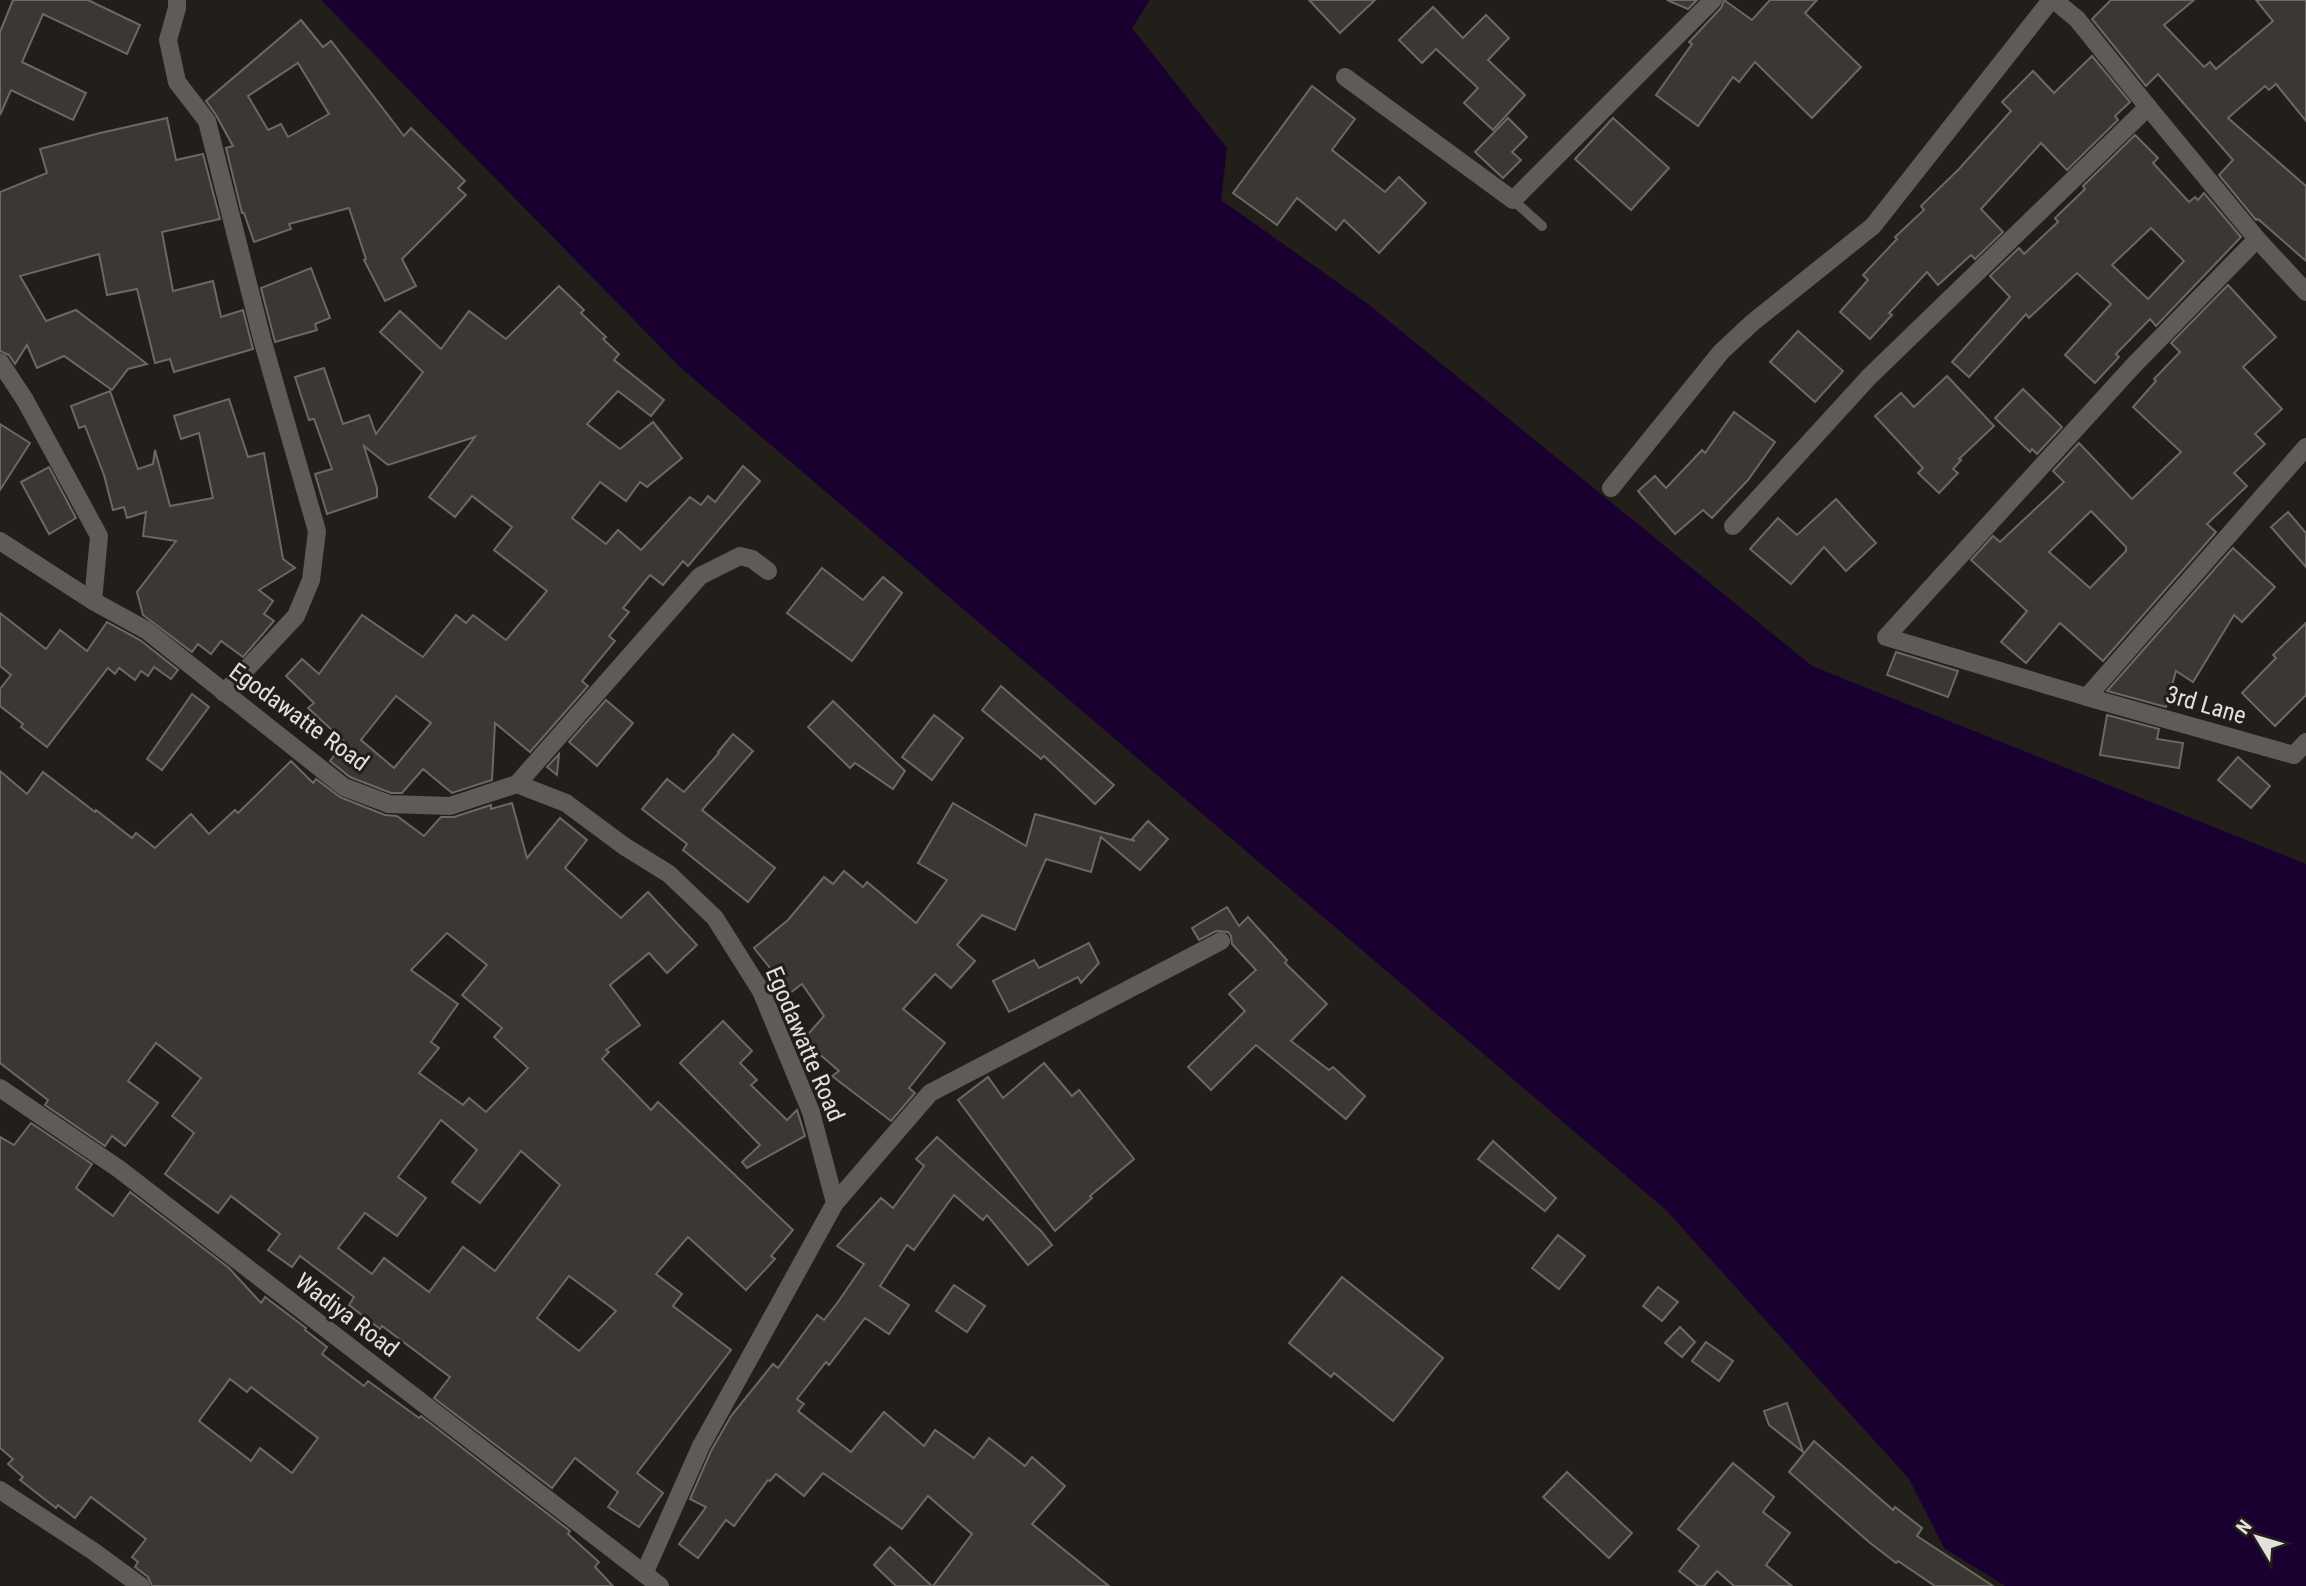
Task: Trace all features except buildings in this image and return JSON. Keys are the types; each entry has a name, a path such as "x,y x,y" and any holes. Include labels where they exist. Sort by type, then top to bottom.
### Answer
{"street":[{"path":"177,0 168,40 177,82 207,121 262,339 317,531 311,580 296,616 224,693"},
{"path":"1345,77 1513,200 1713,0"},
{"path":"1611,488 1721,352 1752,323 1873,226 2053,0 2077,19 2257,239 2306,292"},
{"path":"1733,526 1869,377 2148,107"},
{"path":"2257,239 2134,365 1886,637 2087,697 2306,447"},
{"path":"0,362 25,400 99,536 93,601"},
{"name":"Egodawatte Road","path":"0,541 93,601 146,631 344,787 389,804 450,806 517,784 566,803 624,846 669,874 715,918 761,992 811,1112 835,1202"},
{"path":"517,784 700,576 740,556 752,559 768,571"},
{"name":"3rd Lane","path":"2087,697 2294,755 2306,742"},
{"path":"644,1574 701,1446 835,1202 930,1093 1221,941"},
{"name":"Wadiya Road","path":"0,1088 119,1169 660,1586"},
{"path":"0,1490 141,1586"}],"lane":[{"path":"1513,200 1542,226"}],"shaded area":[{"path":"321,0 1150,0 1132,28 1227,148 1221,200 1368,304 1812,666 2306,864 2306,1586 2005,1586 1944,1548 1909,1479 1666,1210 681,368"}]}
